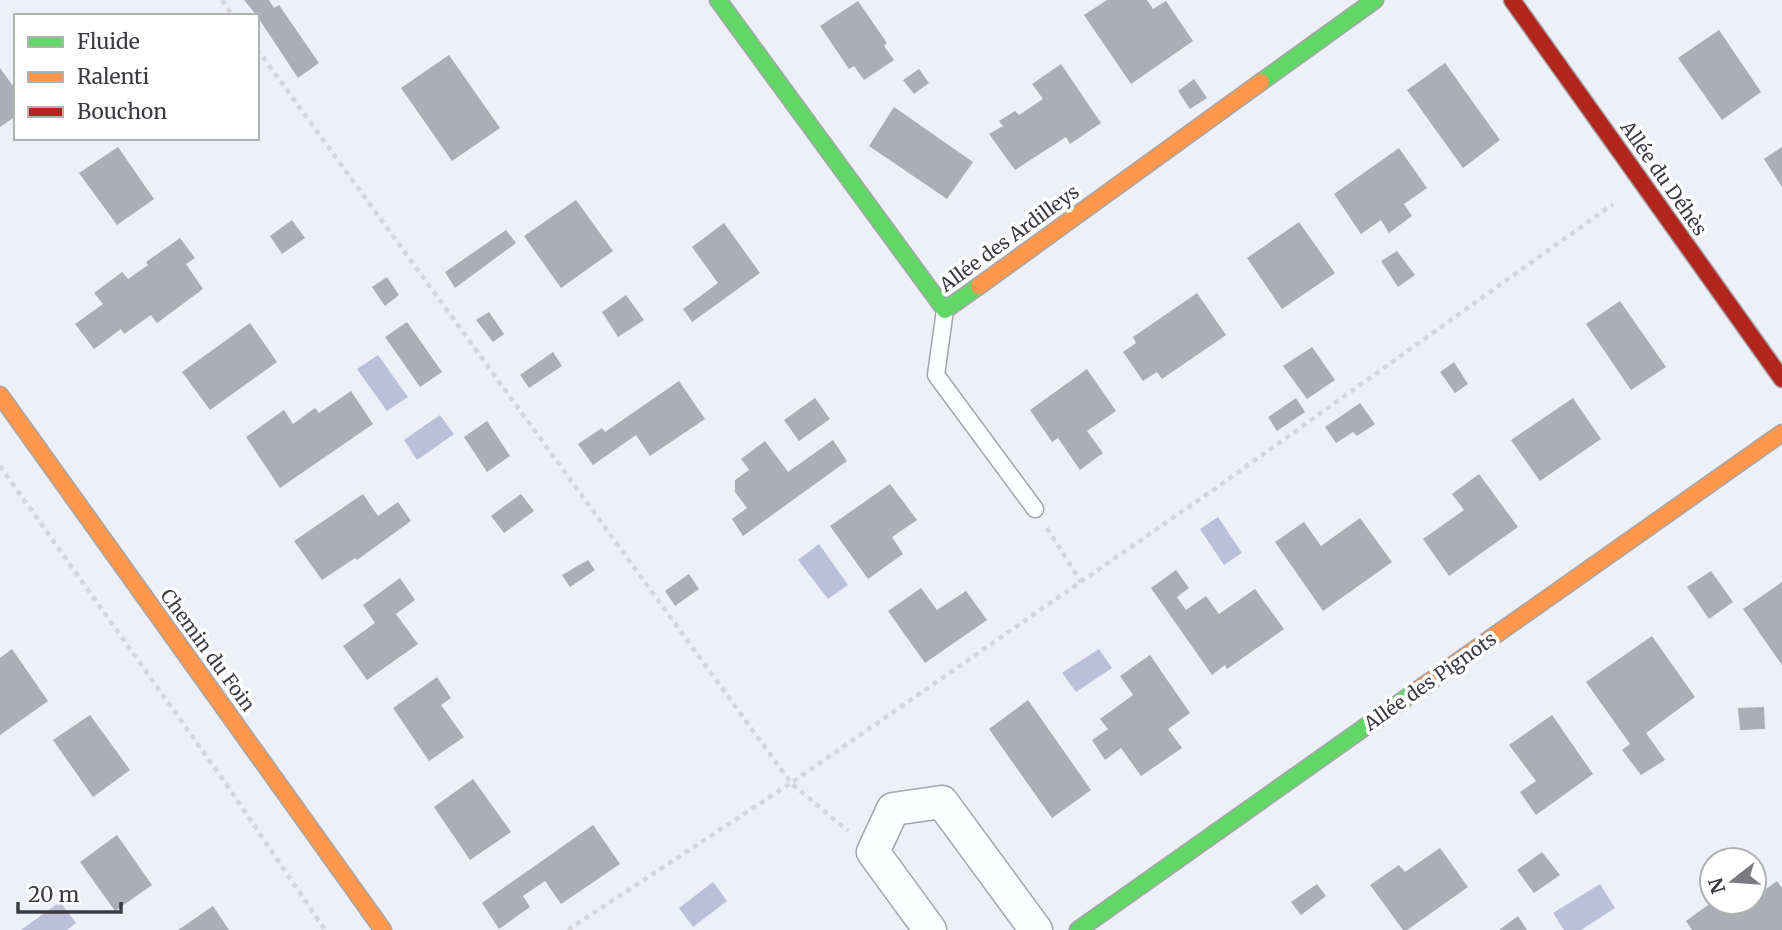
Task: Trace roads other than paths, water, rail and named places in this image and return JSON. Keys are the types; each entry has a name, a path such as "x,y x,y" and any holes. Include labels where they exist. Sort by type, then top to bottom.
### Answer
{"street":[{"name":"Allée des Ardilleys","path":"718,0 945,310 1375,0"},
{"name":"Allée du Déhès","path":"1512,0 1782,379"},
{"name":"Chemin du Foin","path":"0,395 383,930"},
{"name":"Allée des Pignots","path":"1078,930 1782,433"},
{"path":"930,930 873,852 893,809 942,802 1036,930"}],"lane":[{"path":"945,310 936,375 1035,509"}],"water":[{"path":"378,355 408,397 387,411 357,369"},
{"path":"440,415 454,434 417,460 404,440"},
{"path":"1218,517 1242,553 1224,565 1200,529"},
{"path":"819,544 848,585 828,599 798,560"},
{"path":"1099,649 1112,668 1076,692 1062,673"},
{"path":"713,882 727,901 693,927 679,908"},
{"path":"1600,884 1615,908 1581,930 1564,930 1553,913"},
{"path":"60,902 76,923 67,930 21,930"}]}
